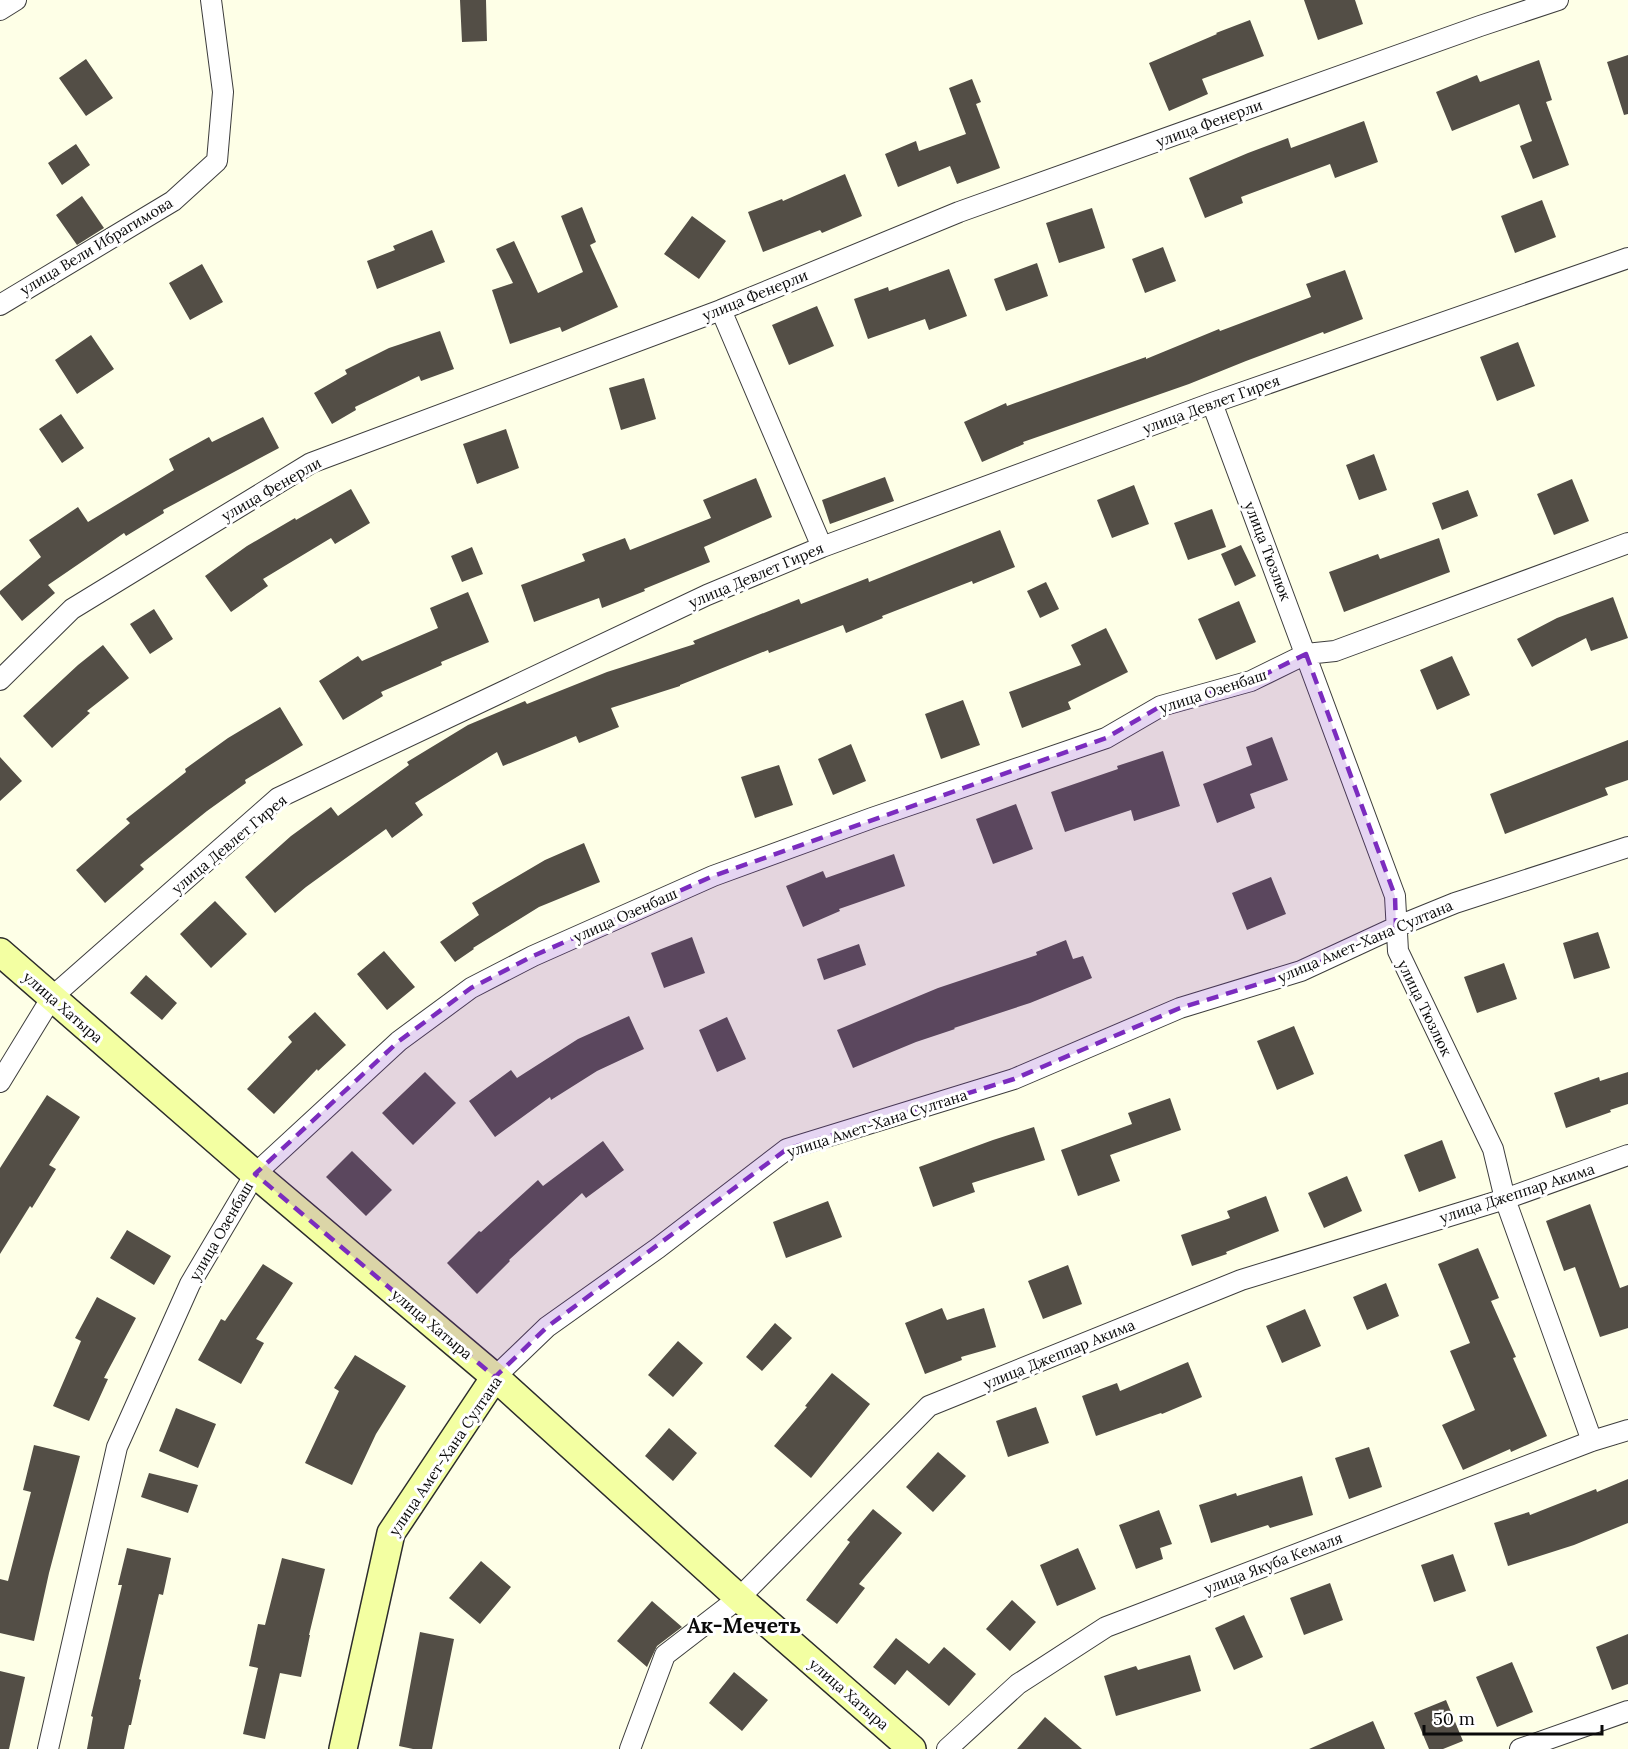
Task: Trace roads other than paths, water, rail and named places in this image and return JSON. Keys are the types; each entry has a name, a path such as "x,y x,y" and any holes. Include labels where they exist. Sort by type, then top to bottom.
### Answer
{"street":[{"path":"0,10 16,0"},
{"name":"улица Вели Ибрагимова","path":"0,305 173,201 217,161 223,92 211,0"},
{"name":"улица Фенерли","path":"0,680 72,609 312,463 721,310 959,212 1558,0"},
{"name":"улица Девлет Гирея","path":"0,1082 52,997 278,798 707,595 822,547 1212,403 1628,258"},
{"path":"721,310 822,547"},
{"name":"улица Тюзлюк","path":"1212,403 1395,896 1398,951 1492,1149 1505,1199 1592,1441"},
{"name":"улица Озенбаш","path":"48,1749 117,1447 190,1284 255,1174 399,1041 471,988 533,956 713,876 872,818 1106,738 1161,706 1251,681 1306,654 1335,651 1628,543"},
{"name":"улица Амет-Хана Султана","path":"343,1749 391,1533 495,1377 547,1327 658,1248 787,1149 1014,1079 1180,1008 1301,971 1396,927 1455,903 1628,848"},
{"name":"улица Хатыра","path":"0,952 255,1174 495,1377 739,1598 912,1749"},
{"name":"улица Джеппар Акима","path":"630,1749 665,1655 739,1598 929,1406 1241,1280 1505,1199 1628,1155"},
{"name":"улица Якуба Кемаля","path":"947,1749 1018,1684 1106,1627 1592,1441 1628,1430"},
{"path":"1520,1749 1628,1711"}],"district":[{"name":"Ак-Мечеть","path":"744,1625"}]}
